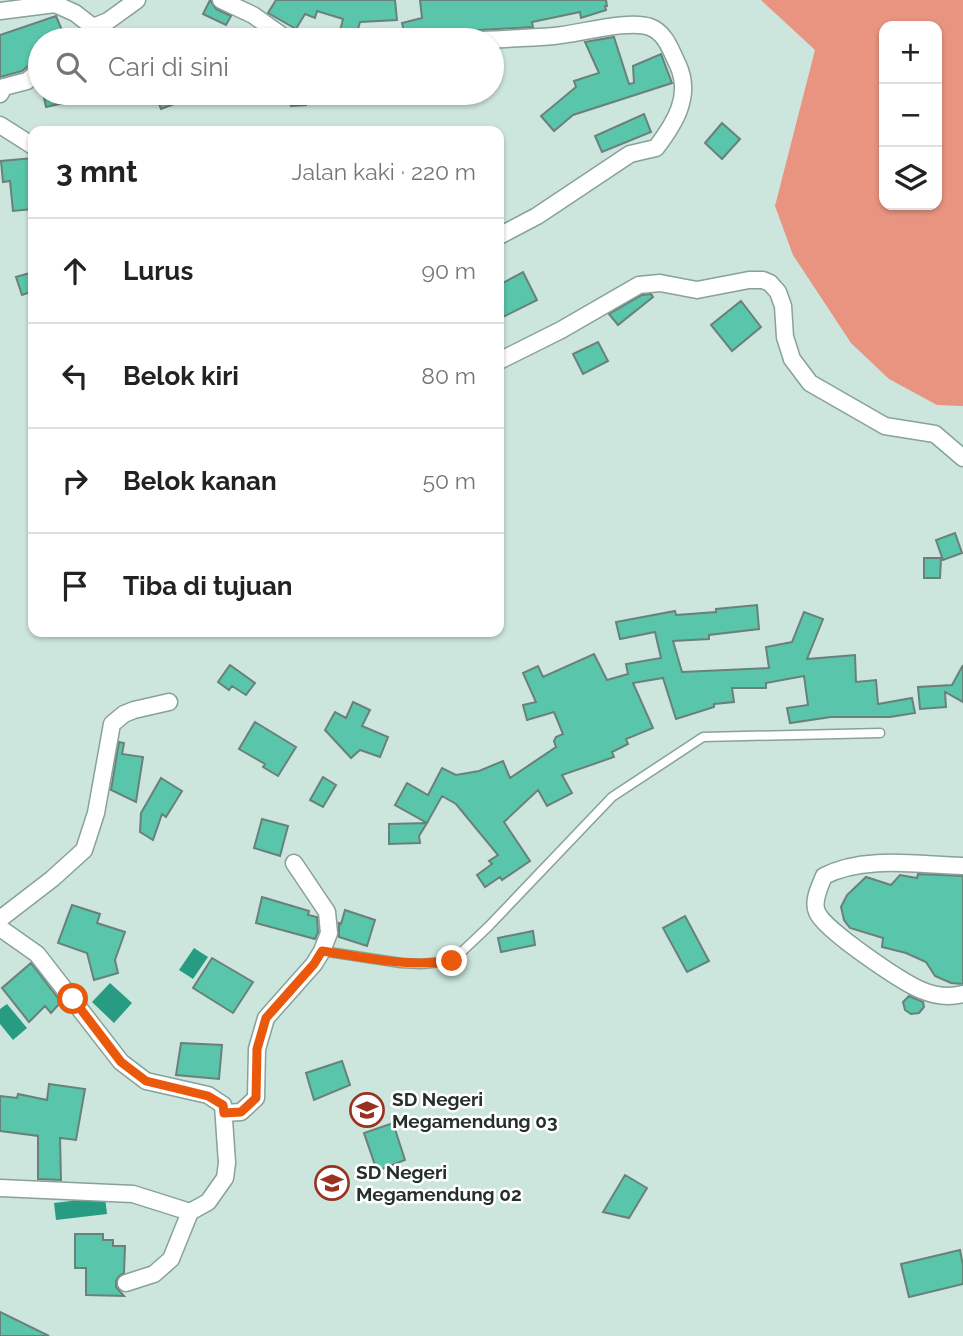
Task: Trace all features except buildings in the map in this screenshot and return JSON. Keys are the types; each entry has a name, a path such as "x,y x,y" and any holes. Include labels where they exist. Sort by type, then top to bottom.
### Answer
{"street":[{"path":"98,28 137,0"},
{"path":"221,0 255,7 276,28"},
{"path":"0,11 55,4 75,13 86,28"},
{"path":"504,39 555,36 640,25 660,33 683,76 683,101 680,111 656,148 630,154 537,216 504,233"},
{"path":"0,94 4,87 28,79"},
{"path":"0,125 28,143"},
{"path":"504,358 561,330 639,285 660,283 697,290 763,280 771,283 778,292 783,306 785,337 792,359 810,383 885,426 934,434 963,457"},
{"path":"0,919 84,850 96,813 112,724 134,710 169,702"},
{"path":"224,1113 241,1112 256,1098 257,1049 266,1018 314,964 329,933 327,912 294,863"},
{"path":"963,866 878,864 841,867 824,876 816,901 817,912 829,927 920,990 943,997 963,995"},
{"path":"0,928 37,954 121,1062 146,1081 208,1096 223,1105 227,1163 225,1178 208,1202 190,1212 171,1259 154,1274 126,1283"},
{"path":"0,1188 134,1194 190,1212"}],"lane":[{"path":"322,951 401,963 452,961 612,797 703,737 880,733"}],"shaded area":[{"path":"761,0 963,0 963,406 937,405 889,379 851,343 793,255 775,206 815,50"},
{"path":"194,948 208,957 193,979 179,970"},
{"path":"110,983 132,1003 114,1023 92,1002"},
{"path":"7,1004 27,1028 13,1040 0,1024 0,1009"},
{"path":"105,1197 107,1214 56,1220 54,1203"}],"place":[{"name":"SD Negeri Megamendung 03","path":"367,1110"},
{"name":"SD Negeri Megamendung 02","path":"332,1183"}],"route":[{"path":"73,999 121,1062 146,1081 208,1096 223,1105 224,1113 241,1112 256,1098 257,1049 266,1018 314,964 322,951 401,963 452,961"}]}
